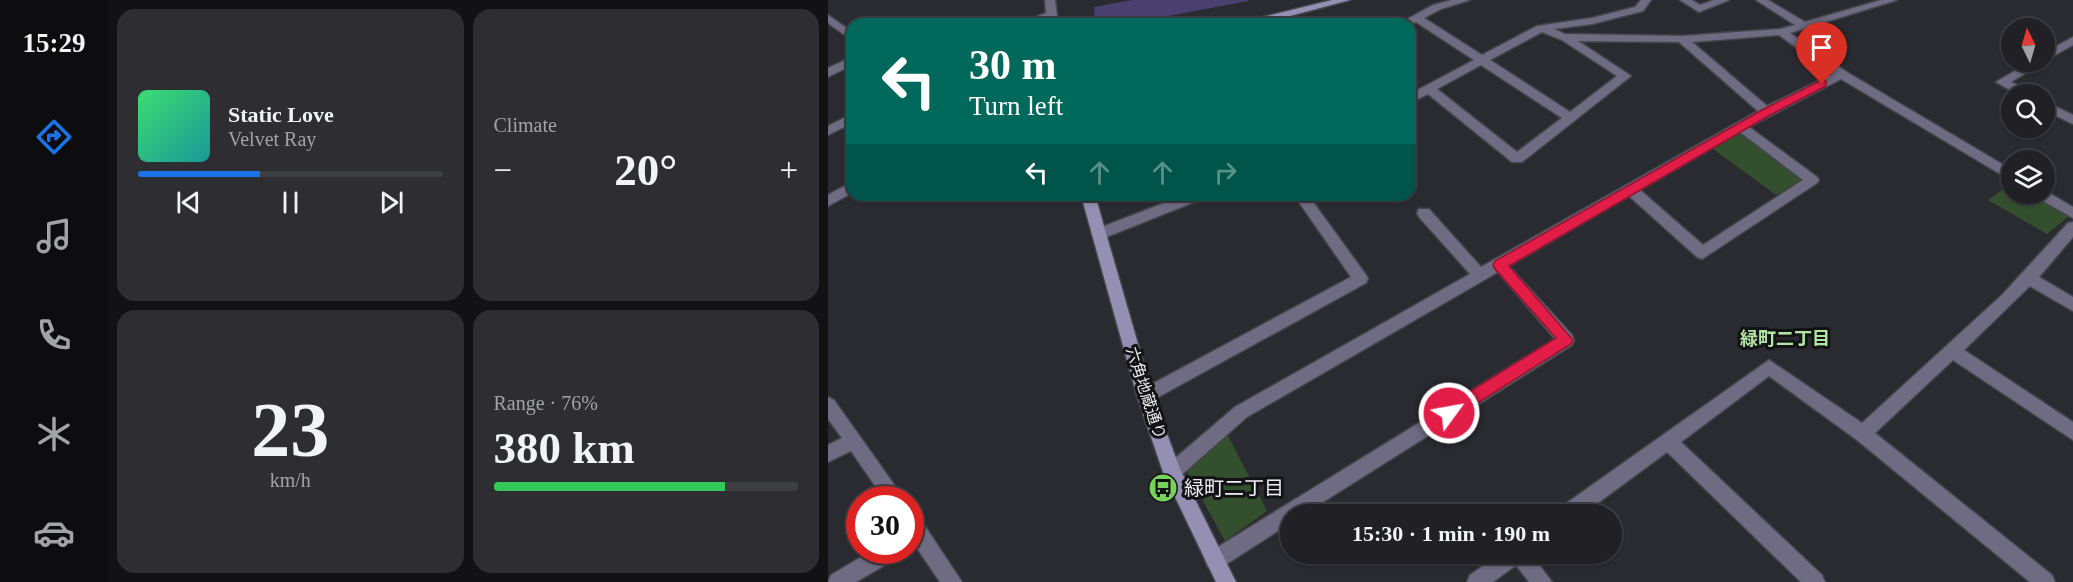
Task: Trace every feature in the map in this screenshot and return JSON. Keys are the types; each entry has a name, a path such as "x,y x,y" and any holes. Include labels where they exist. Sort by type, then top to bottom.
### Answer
{"street":[{"path":"1050,0 1052,18"},
{"path":"1278,18 1345,0"},
{"path":"1416,17 1437,7 1465,0"},
{"path":"1416,96 1541,28 1592,21 1639,9 1646,0"},
{"path":"1685,0 1700,9 1724,0"},
{"path":"1761,0 1803,26"},
{"path":"1564,37 1682,39 1781,32 1892,0"},
{"path":"1416,17 1570,118"},
{"path":"828,18 846,32"},
{"path":"1429,89 1516,159 1625,76 1564,37 1541,28"},
{"path":"1781,32 1841,74 2001,169"},
{"path":"1682,39 1766,112"},
{"path":"2055,51 2073,40"},
{"path":"828,73 846,63"},
{"path":"2006,84 2002,82 2020,72"},
{"path":"1172,472 1241,412 1766,112 1841,74"},
{"path":"2055,111 2073,120"},
{"path":"828,131 846,121"},
{"path":"1631,190 1702,253 1812,180 1741,127"},
{"path":"828,201 846,190"},
{"name":"六角地蔵通り","path":"1090,201 1145,396 1172,472 1226,582"},
{"path":"1099,234 1184,201"},
{"path":"1145,396 1361,279 1305,201"},
{"path":"2055,202 2073,213"},
{"path":"1424,213 1480,276"},
{"path":"1863,434 1906,391 1953,351 2029,278 2073,227"},
{"path":"1215,560 1566,340 1500,265"},
{"path":"2029,278 2073,305"},
{"path":"1953,351 2073,432"},
{"path":"1582,504 1769,367 1863,434 2045,582"},
{"path":"828,405 886,486"},
{"path":"828,454 854,441"},
{"path":"1668,441 1815,582"},
{"path":"924,545 952,582"},
{"path":"838,582 868,564"},
{"path":"1477,582 1503,564"},
{"path":"1526,564 1542,582"}],"green space":[{"path":"1742,132 1805,179 1776,195 1713,149"},
{"path":"2001,191 2001,204 2047,204 2069,216 2047,234 1988,200"},
{"path":"1225,430 1267,511 1225,541 1179,457"}],"building":[{"path":"1132,0 1248,0 1158,18 1095,18 1094,7"}],"place":[{"name":"緑町二丁目","path":"1163,488"}],"district":[{"name":"緑町二丁目","path":"1785,339"}],"route":[{"path":"1449,413 1566,340 1500,265 1766,112 1822,84"}]}
